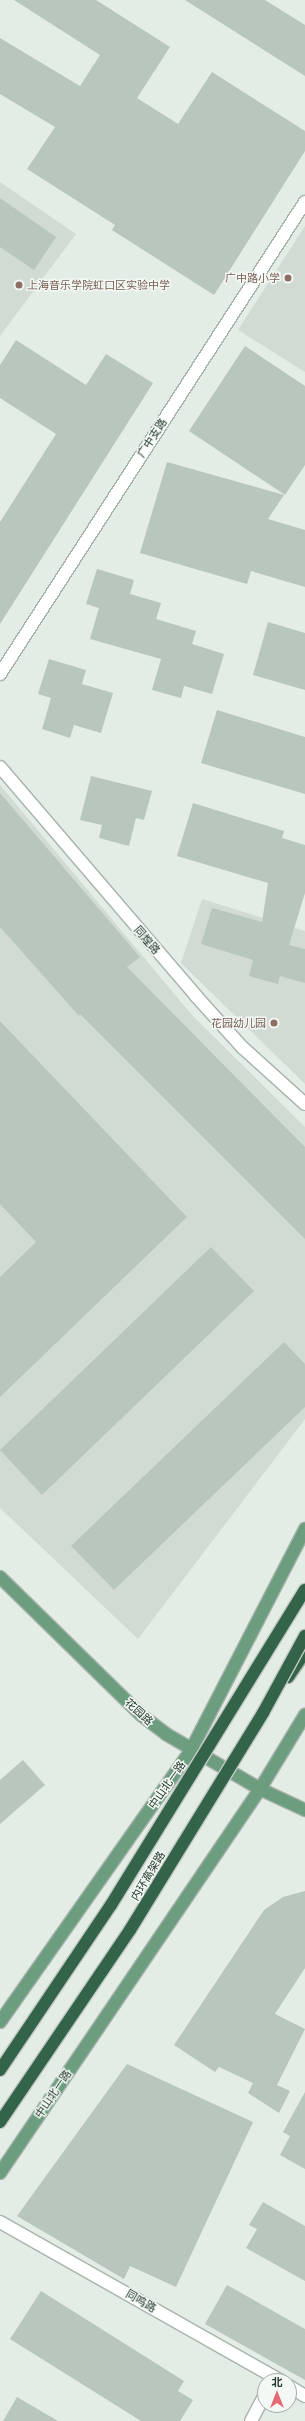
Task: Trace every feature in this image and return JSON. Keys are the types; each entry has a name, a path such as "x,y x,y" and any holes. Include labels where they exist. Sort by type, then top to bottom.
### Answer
{"highway":[{"name":"内环高架路","path":"0,2070 111,1905 305,1590"},
{"name":"内环高架路","path":"0,2122 130,1930 263,1713 305,1636"},
{"path":"263,1713 305,1652"}],"main road":[{"name":"中山北一路","path":"0,2022 191,1750 305,1530"},
{"name":"花园路","path":"0,1578 141,1715 191,1750 260,1788 305,1810"},
{"name":"中山北一路","path":"0,2173 260,1788 305,1715"}],"street":[{"name":"广中支路","path":"0,674 305,202"},
{"name":"同煌路","path":"0,767 196,996 242,1047 305,1104"},
{"name":"同鸣路","path":"0,2222 264,2373"},
{"path":"251,2421 257,2410"}],"shaded area":[{"name":"上海音乐学院虹口区实验中学","path":"0,182 76,234 0,336"},
{"name":"广中路小学","path":"305,226 305,372 238,330"},
{"path":"0,785 191,1014 305,1127 305,1419 138,1639 0,1508"},
{"name":"花园幼儿园","path":"202,899 305,931 305,1084 181,963"}],"building":[{"path":"14,0 96,0 170,47 137,98 178,124 212,72 305,131 305,151 214,295 112,230 115,225 27,169 55,127 0,94 0,38 80,86 100,55"},
{"path":"185,0 265,0 305,25 305,76"},
{"path":"0,198 56,237 34,270 0,247"},
{"path":"16,340 86,385 106,354 153,383 0,624 0,522 56,434 0,398 0,365"},
{"path":"245,346 305,386 305,465 285,495 189,431"},
{"path":"167,462 284,495 268,519 305,530 305,587 251,571 247,584 140,553"},
{"path":"97,569 134,580 130,594 161,603 156,619 196,631 192,644 224,654 212,694 184,686 181,698 152,690 161,659 90,639 99,608 86,604"},
{"path":"268,622 305,633 305,690 253,675"},
{"path":"49,659 86,670 82,684 113,693 101,733 74,725 70,738 42,729 51,698 38,694"},
{"path":"217,710 305,737 305,794 201,763"},
{"path":"91,776 152,791 144,820 136,818 129,846 99,838 102,825 80,820"},
{"path":"0,793 140,957 127,967 305,1147 305,1239 80,1014 79,1016 0,927"},
{"path":"193,803 284,831 282,838 305,845 305,893 289,945 305,949 305,983 280,976 278,984 249,976 253,960 201,944 212,908 262,922 268,883 177,856"},
{"path":"0,1021 187,1217 0,1397 0,1277 36,1242 0,1204"},
{"path":"211,1247 254,1291 42,1495 0,1450"},
{"path":"284,1342 305,1364 305,1407 114,1590 71,1546"},
{"path":"23,1760 45,1785 0,1824 0,1780"},
{"path":"305,1891 305,1968 275,2014 305,2029 277,2085 290,2091 279,2113 248,2093 253,2083 219,2067 215,2072 174,2045 264,1910 283,1897"},
{"path":"127,2064 253,2122 176,2287 130,2266 124,2279 17,2216"},
{"path":"305,2092 305,2169 280,2155 290,2136 283,2132"},
{"path":"263,2202 305,2226 305,2281 246,2248 257,2229 249,2225"},
{"path":"227,2285 305,2329 305,2380 297,2376 297,2373 292,2373 205,2324"},
{"path":"41,2291 184,2381 178,2391 193,2400 180,2421 141,2421 10,2339"},
{"path":"17,2397 58,2421 3,2421"}],"place":[{"name":"广中路小学","path":"288,278"},
{"name":"上海音乐学院虹口区实验中学","path":"19,285"},
{"name":"花园幼儿园","path":"274,1023"}]}
